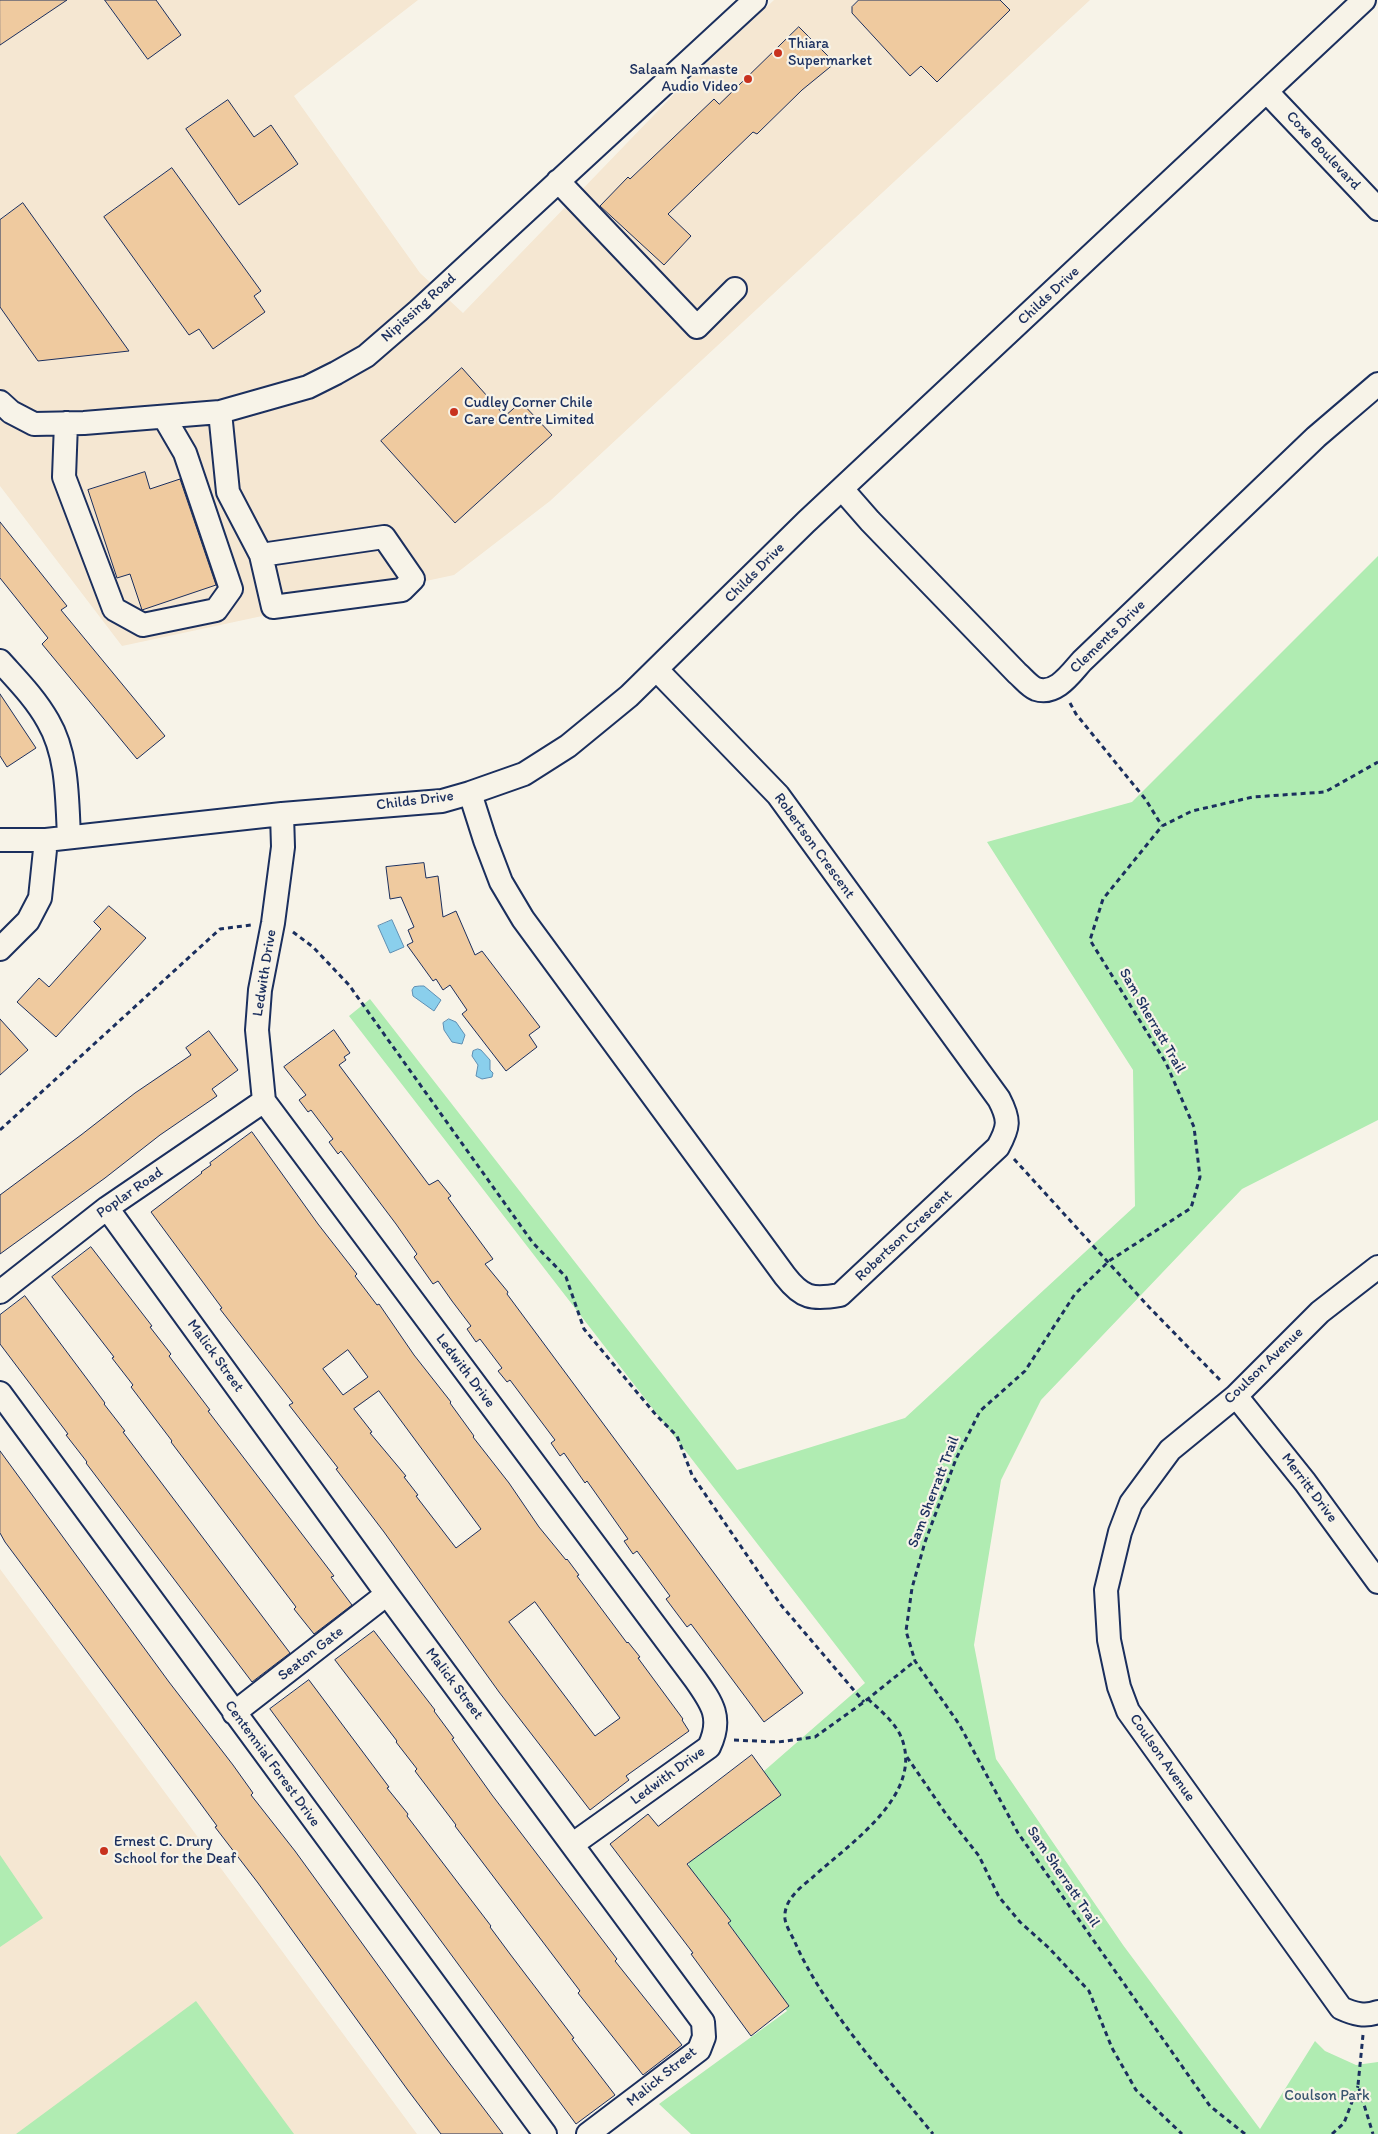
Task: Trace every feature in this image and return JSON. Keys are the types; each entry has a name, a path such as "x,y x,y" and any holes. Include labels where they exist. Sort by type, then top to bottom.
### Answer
{"street":[{"name":"Nipissing Road","path":"0,402 11,412 34,424 66,423 220,412 308,387 366,356 755,0"},
{"name":"Childs Drive","path":"0,840 69,838 282,814 433,802 470,793 524,774 568,746 629,696 806,522 1364,0"},
{"name":"Coxe Boulevard","path":"1267,92 1378,209"},
{"path":"558,181 697,327 735,289"},
{"name":"Clements Drive","path":"842,489 870,521 1017,674 1036,689 1047,690 1060,685 1082,661 1316,437 1378,384"},
{"path":"220,412 228,492 261,555 273,607 402,590 413,579 384,537 261,555"},
{"path":"66,423 64,477 114,608 143,625 216,610 231,589 185,453 164,416"},
{"path":"0,660 32,697 49,722 60,750 65,778 69,838"},
{"name":"Robertson Crescent","path":"470,793 484,840 501,882 523,919 793,1286 805,1296 821,1298 840,1295 998,1147 1008,1124 1007,1113 999,1099 778,795 657,670"},
{"name":"Ledwith Drive","path":"282,814 283,847 273,923 260,990 257,1030 264,1100 709,1698 714,1708 716,1727 709,1747 573,1844"},
{"path":"0,949 28,921 40,898 46,840"},
{"name":"Poplar Road","path":"0,1292 107,1208 264,1100"},
{"name":"Malick Street","path":"107,1208 387,1594 703,2022 704,2036 699,2050 588,2134"},
{"name":"Coulson Avenue","path":"1372,2013 1354,2014 1341,2008 1128,1711 1119,1687 1110,1640 1106,1590 1120,1532 1131,1503 1170,1450 1236,1396 1320,1312 1378,1267"},
{"name":"Centennial Forest Drive","path":"0,1393 545,2134"},
{"name":"Merritt Drive","path":"1236,1396 1305,1482 1378,1582"},
{"name":"Seaton Gate","path":"234,1713 387,1594"}],"path":[{"path":"1060,685 1076,714 1146,800 1162,826"},
{"name":"Sam Sherratt Trail","path":"1245,2134 1210,2106 1018,1833 959,1724 915,1662 906,1631 912,1588 925,1542 956,1459 980,1411 1025,1371 1075,1294 1109,1261 1191,1208 1200,1177 1194,1127 1166,1063 1090,940 1103,899 1162,826 1192,811 1253,796 1324,792 1378,762"},
{"path":"0,1130 220,929 273,923 296,934 313,948 349,985 533,1243 566,1277 584,1329 656,1415 677,1436 692,1476 781,1605 864,1702"},
{"path":"998,1147 1019,1164 1148,1306 1236,1396"},
{"path":"713,1738 778,1742 815,1737 915,1662"},
{"path":"868,1699 888,1718 902,1738 907,1764 894,1798 875,1822 800,1888 788,1902 785,1919 800,1954 832,2007 933,2134"},
{"path":"904,1752 946,1814 979,1856 1000,1897 1020,1922 1049,1948 1089,1991 1112,2048 1136,2090 1182,2134"},
{"path":"1332,2134 1344,2123 1358,2085 1372,2013"},
{"path":"1358,2085 1373,2134"}],"shaded area":[{"path":"0,0 418,0 294,96 420,273 463,313 680,88 774,0 1090,0 550,501 454,575 122,646 0,486"},
{"name":"Ernest C. Drury School for the Deaf","path":"0,1569 417,2134 0,2134"}],"green space":[{"name":"Coulson Park","path":"1378,556 1378,1120 1242,1189 1041,1400 1001,1480 974,1645 996,1759 1123,1945 1260,2129 1315,2041 1325,2051 1356,2065 1378,2062 1378,2134 691,2134 659,2104 787,2011 712,1898 688,1873 690,1852 709,1819 865,1683 349,1016 370,999 737,1470 905,1418 1135,1206 1133,1070 987,842 1132,802"},
{"path":"0,1855 43,1918 0,1947"},
{"path":"196,2001 294,2134 16,2134"}],"water":[{"path":"392,920 404,947 390,953 378,926"},
{"path":"424,986 441,1000 434,1011 413,996 412,990 414,987"},
{"path":"449,1019 456,1022 465,1035 462,1044 452,1042 444,1030 443,1023"},
{"path":"478,1049 490,1060 492,1077 482,1079 476,1076 478,1065 472,1056 473,1051"}],"building":[{"path":"0,0 67,0 0,45"},
{"path":"105,0 156,0 181,35 148,59"},
{"path":"859,0 1000,0 1010,10 937,82 921,66 910,76 852,13 852,7"},
{"path":"799,27 835,63 802,90 757,134 753,132 668,214 691,236 664,265 600,206 628,177 630,179 714,99 719,104"},
{"path":"228,100 254,137 271,125 298,164 239,205 186,129"},
{"path":"172,168 261,291 254,296 265,312 213,349 199,329 189,335 104,217"},
{"path":"23,203 129,351 38,361 0,307 0,220"},
{"path":"462,368 505,416 521,402 552,435 455,523 381,441"},
{"path":"145,472 150,489 180,479 216,585 142,610 130,574 117,578 88,490"},
{"path":"0,522 67,606 61,610 165,736 137,759 42,644 48,638 0,578"},
{"path":"0,694 36,748 7,767 0,756"},
{"path":"424,863 426,878 438,876 443,917 456,911 475,955 482,951 540,1027 529,1035 537,1047 506,1071 462,1014 467,1010 450,985 443,990 436,979 433,981 407,945 413,942 408,930 414,927 401,897 390,899 386,867"},
{"path":"109,906 146,938 56,1037 17,1002 39,978 49,987 101,929 94,922"},
{"path":"0,1019 28,1050 0,1075"},
{"path":"334,1030 350,1053 344,1057 346,1060 339,1065 429,1185 438,1180 451,1196 448,1198 493,1259 485,1264 508,1292 507,1294 803,1693 764,1722 691,1624 687,1627 666,1599 670,1596 637,1551 633,1554 624,1541 628,1539 587,1481 585,1483 564,1453 560,1456 551,1443 555,1440 510,1380 507,1382 498,1371 502,1368 480,1339 476,1342 467,1329 471,1326 438,1281 433,1284 414,1257 417,1254 396,1224 341,1151 338,1154 329,1142 333,1139 311,1110 308,1112 299,1100 306,1095 284,1067"},
{"path":"209,1031 238,1070 212,1089 217,1096 160,1135 105,1178 0,1254 0,1195 135,1093 191,1055 186,1048"},
{"path":"252,1132 318,1224 357,1274 355,1276 377,1305 379,1304 414,1355 451,1402 473,1437 509,1483 539,1527 579,1575 577,1576 627,1643 640,1657 638,1658 683,1719 689,1731 626,1776 629,1780 590,1810 499,1692 384,1532 336,1469 338,1468 289,1405 293,1403 220,1309 222,1308 151,1212 202,1173 211,1165 210,1163","holes":["348,1350 368,1377 343,1395 323,1369","379,1391 481,1529 456,1548 416,1496 418,1495 404,1477 406,1476 370,1433 372,1432 354,1409","535,1602 620,1718 595,1736 509,1622"]},
{"path":"91,1247 152,1326 150,1327 171,1354 169,1356 210,1410 208,1411 334,1576 331,1577 352,1605 314,1634 294,1609 296,1607 131,1387 133,1385 112,1358 114,1357 52,1277"},
{"path":"25,1296 105,1403 125,1431 123,1432 290,1653 252,1682 86,1463 66,1435 68,1434 0,1344 0,1315"},
{"path":"0,1451 169,1682 233,1765 253,1793 251,1795 295,1851 503,2134 441,2134 407,2089 258,1883 215,1827 217,1826 195,1796 5,1542 0,1533"},
{"path":"374,1631 435,1710 454,1738 452,1739 492,1795 617,1959 615,1961 682,2045 643,2075 578,1993 580,1991 455,1826 415,1771 417,1769 397,1741 335,1660"},
{"path":"309,1680 389,1787 387,1788 408,1814 407,1816 491,1926 574,2038 572,2039 615,2095 576,2124 270,1709"},
{"path":"752,1755 781,1795 687,1864 731,1921 728,1923 789,2006 751,2036 691,1954 693,1953 610,1844 648,1814 658,1826"}],"place":[{"name":"Thiara Supermarket","path":"778,53"},
{"name":"Salaam Namaste Audio Video","path":"748,79"},
{"name":"Cudley Corner Chile Care Centre Limited","path":"454,412"},
{"name":"Ernest C. Drury School for the Deaf","path":"104,1851"}]}
